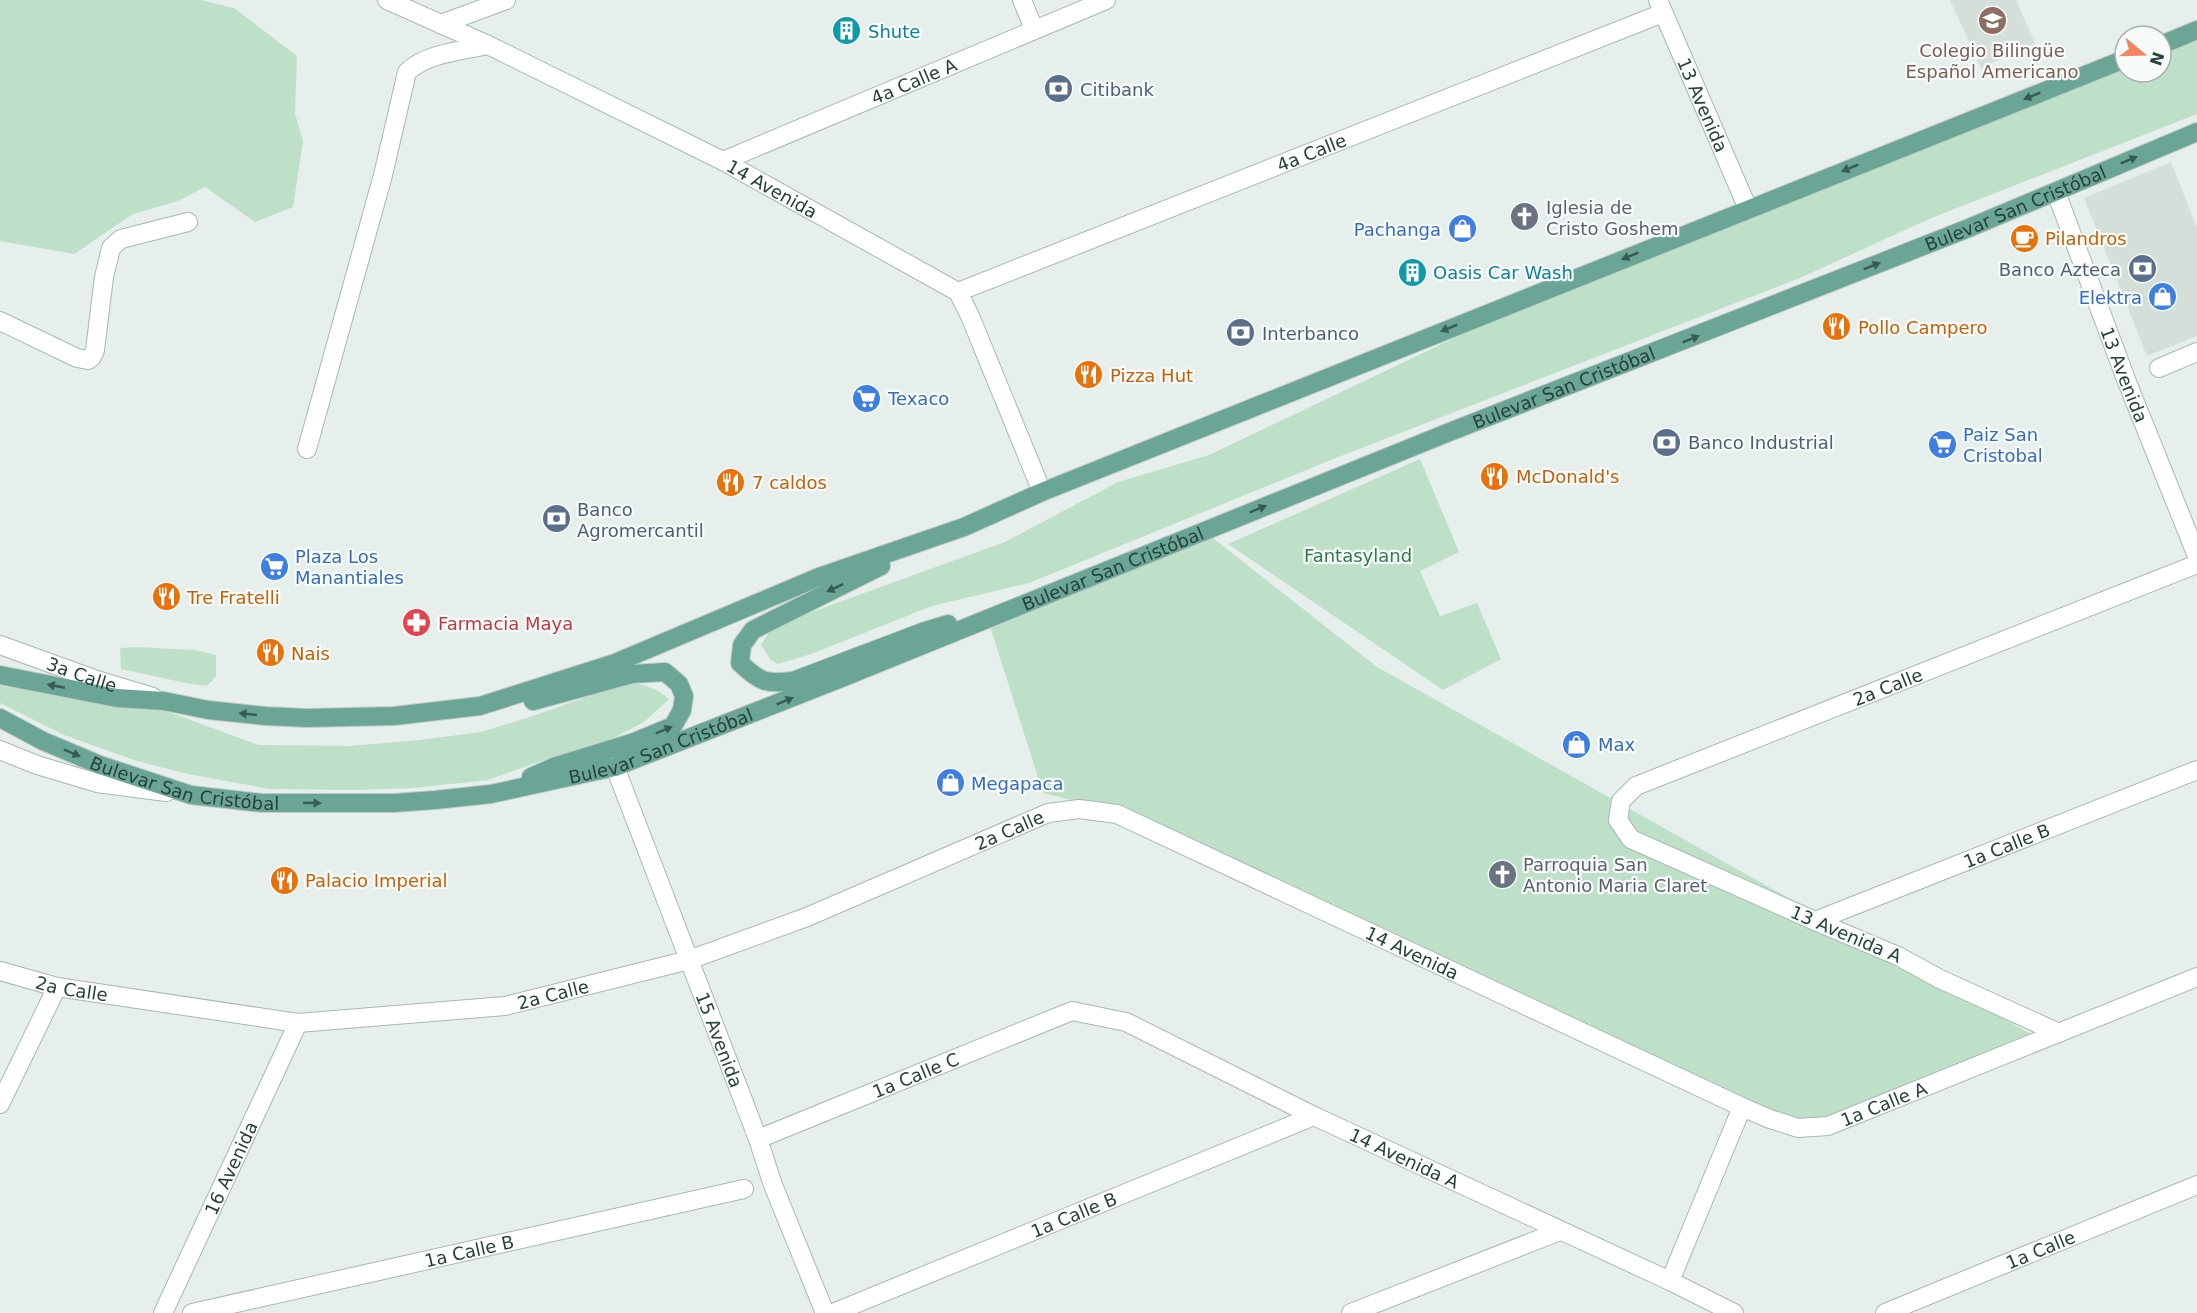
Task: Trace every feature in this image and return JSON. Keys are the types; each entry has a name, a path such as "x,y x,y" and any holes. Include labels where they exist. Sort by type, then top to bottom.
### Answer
{"main road":[{"path":"2173,40 2197,30"},
{"path":"1035,600 925,631 793,681 771,684 754,676 740,663 742,645 753,630 822,594 1042,492 2113,64"},
{"name":"Bulevar San Cristóbal","path":"0,718 44,741 100,765 191,795 262,802 394,803 491,794 615,767 2056,192 2197,132"},
{"path":"480,706 615,663 819,577 964,527"},
{"path":"0,675 117,698 164,701 208,710 306,718 394,716 480,706 521,705 648,671 665,672 679,684 684,696 682,710 673,726 634,742 556,766 491,794"}],"street":[{"name":"14 Avenida","path":"387,0 488,45 723,161 958,292"},
{"path":"441,24 506,0"},
{"path":"1022,0 1034,29"},
{"name":"4a Calle A","path":"723,161 1106,0"},
{"name":"13 Avenida","path":"1660,7 1748,209"},
{"name":"4a Calle","path":"958,292 1660,7"},
{"path":"307,449 383,175 407,72 414,65 430,58 488,45"},
{"name":"13 Avenida","path":"2056,192 2127,382 2197,556"},
{"path":"0,321 77,358 88,360 95,350 104,276 111,248 121,239 188,222"},
{"path":"958,292 1042,492"},
{"path":"2159,368 2197,352"},
{"name":"2a Calle","path":"1631,839 1618,820 1621,801 1636,786 2197,564"},
{"name":"3a Calle","path":"0,645 94,679 164,701"},
{"path":"0,750 37,765 98,783 191,795"},
{"name":"15 Avenida","path":"615,767 758,1139 773,1185 825,1313"},
{"name":"1a Calle B","path":"1815,921 2197,770"},
{"name":"14 Avenida","path":"1079,809 1117,814 1742,1107"},
{"name":"2a Calle","path":"0,970 57,987 298,1023 505,1006 689,960 807,917 1047,813 1079,809"},
{"name":"13 Avenida A","path":"1631,839 1898,956 1940,979 2059,1033"},
{"name":"1a Calle A","path":"1742,1107 1798,1128 1828,1126 2197,977"},
{"path":"0,1104 57,987"},
{"name":"1a Calle C","path":"758,1139 1072,1011"},
{"name":"14 Avenida A","path":"1072,1011 1126,1022 1314,1116 1734,1313"},
{"name":"16 Avenida","path":"163,1313 298,1023"},
{"path":"1670,1281 1742,1107"},
{"name":"1a Calle B","path":"833,1313 1314,1116"},
{"name":"1a Calle","path":"1885,1313 2197,1185"},
{"name":"1a Calle B","path":"192,1313 744,1189"},
{"path":"1352,1313 1560,1231"},
{"path":"1913,1302 1930,1313"}],"shaded area":[{"name":"Colegio Bilingüe Español Americano","path":"1950,0 2016,0 2035,43 1981,68"},
{"path":"2171,162 2197,228 2197,336 2147,356 2084,198"}],"green space":[{"path":"0,0 201,0 234,8 297,56 295,113 303,141 293,207 255,222 205,187 178,201 133,214 74,254 0,241"},
{"path":"2197,38 2197,114 1929,219 1800,278 1336,458 1029,583 932,606 814,653 778,664 771,660 761,645 769,632 784,622 1005,542 1118,482 1209,455 1540,297 2113,71 2113,84 2173,84 2173,47"},
{"name":"Fantasyland","path":"1420,459 1459,552 1420,571 1440,616 1477,603 1501,659 1443,690 1228,544"},
{"path":"1204,531 1377,667 2047,1043 1800,1131 1119,812 1043,793 988,620"},
{"path":"120,648 195,650 216,655 216,676 207,686 121,669"},
{"path":"626,683 649,687 669,699 644,722 611,739 488,780 414,788 354,790 269,789 183,773 134,760 64,735 0,703 0,686 163,710 259,745 350,746 481,732"}],"place":[{"name":"Colegio Bilingüe Español Americano","path":"1992,21"},
{"name":"Shute","path":"847,31"},
{"name":"Citibank","path":"1059,89"},
{"name":"Iglesia de Cristo Goshem","path":"1525,217"},
{"name":"Pachanga","path":"1462,229"},
{"name":"Pilandros","path":"2024,238"},
{"name":"Banco Azteca","path":"2142,269"},
{"name":"Oasis Car Wash","path":"1412,272"},
{"name":"Elektra","path":"2163,297"},
{"name":"Pollo Campero","path":"1837,327"},
{"name":"Interbanco","path":"1241,333"},
{"name":"Pizza Hut","path":"1089,375"},
{"name":"Texaco","path":"867,398"},
{"name":"Banco Industrial","path":"1667,442"},
{"name":"Paiz San Cristobal","path":"1942,444"},
{"name":"McDonald's","path":"1495,476"},
{"name":"7 caldos","path":"731,482"},
{"name":"Banco Agromercantil","path":"556,519"},
{"name":"Plaza Los Manantiales","path":"274,566"},
{"name":"Tre Fratelli","path":"166,597"},
{"name":"Farmacia Maya","path":"417,623"},
{"name":"Nais","path":"270,653"},
{"name":"Max","path":"1577,744"},
{"name":"Megapaca","path":"950,783"},
{"name":"Parroquia San Antonio Maria Claret","path":"1502,874"},
{"name":"Palacio Imperial","path":"284,880"}]}
